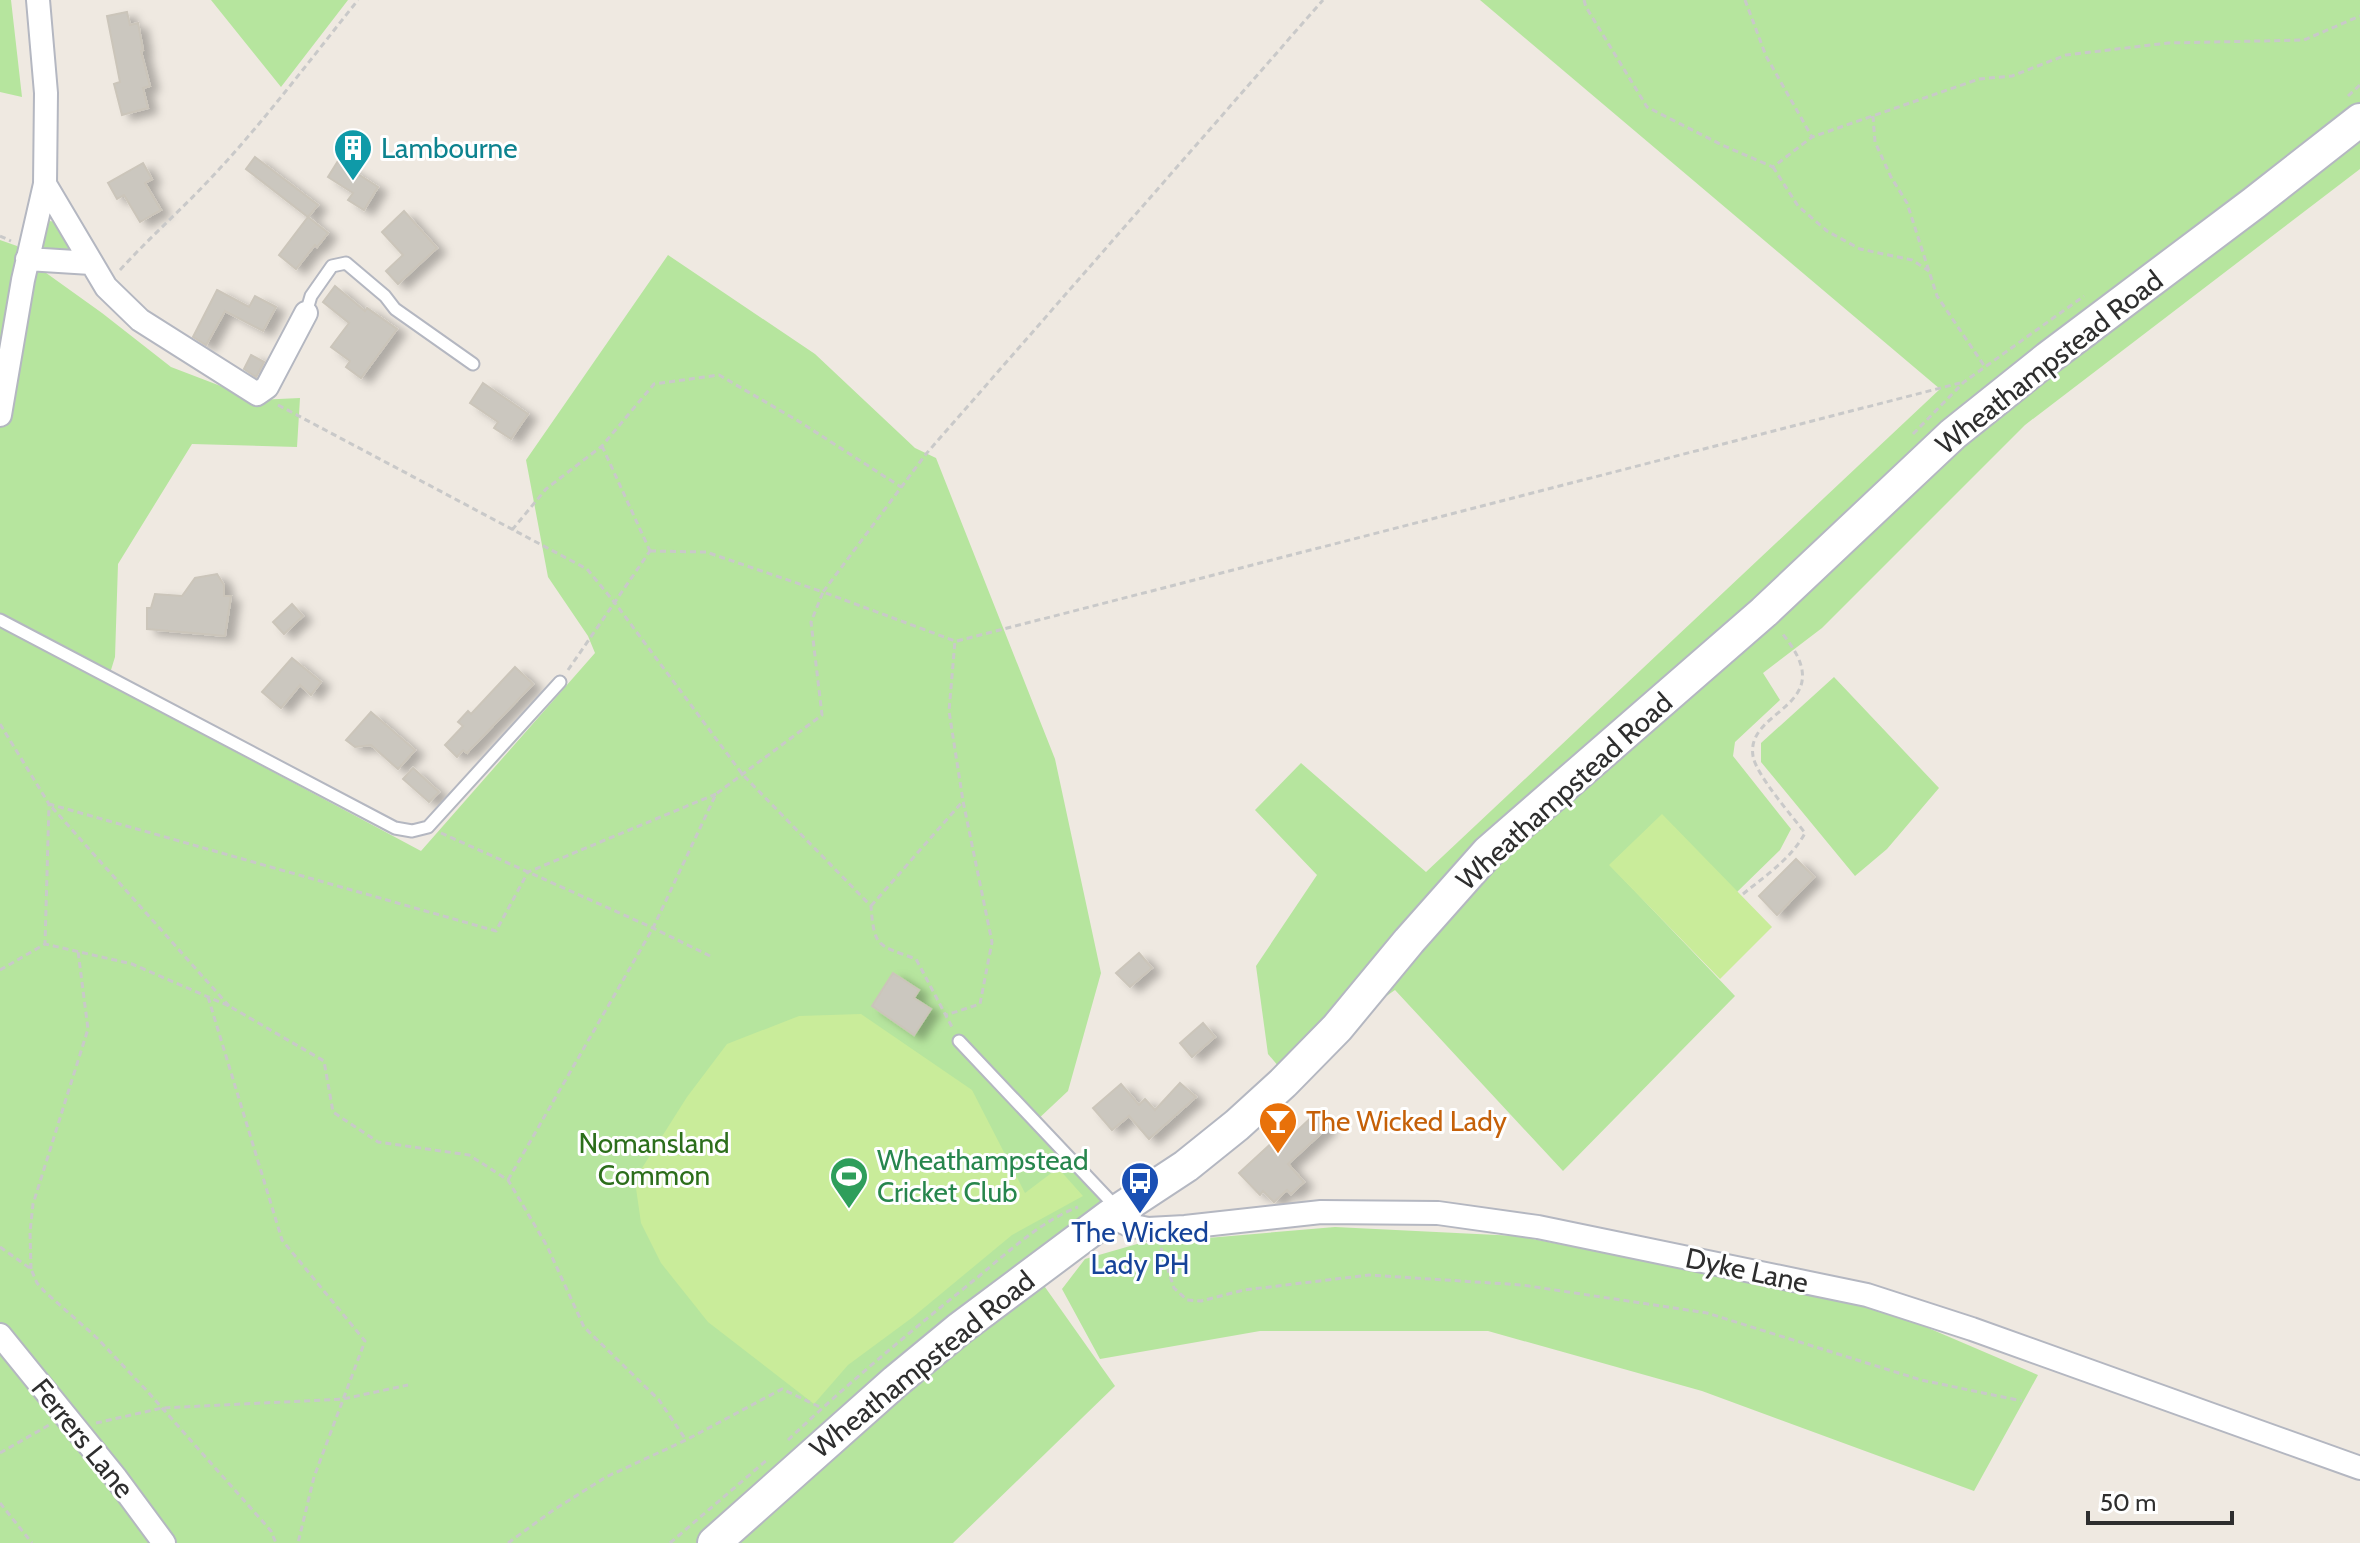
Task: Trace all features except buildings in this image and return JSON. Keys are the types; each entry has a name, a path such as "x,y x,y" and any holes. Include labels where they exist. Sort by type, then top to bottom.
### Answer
{"main road":[{"name":"Wheathampstead Road","path":"714,1543 906,1372 1000,1297 1115,1213 1186,1166 1237,1125 1337,1028 1488,852 1764,612 1953,434 2360,120"}],"street":[{"path":"0,415 27,259 45,184 46,93 38,0"},
{"path":"45,184 106,287 140,320 257,394 267,387 306,313"},
{"path":"27,259 91,263"},
{"name":"Dyke Lane","path":"1115,1213 1129,1225 1154,1229 1321,1212 1438,1213 1554,1230 1867,1295 1972,1329 2360,1468"},
{"name":"Ferrers Lane","path":"0,1335 116,1478 164,1543"}],"lane":[{"path":"306,313 311,296 332,266 346,263 385,296 395,309 473,364"},
{"path":"0,620 395,828 412,831 428,827 560,682"},
{"path":"959,1041 1115,1213"}],"path":[{"path":"106,287 147,240 210,179 282,96 358,0"},
{"path":"49,804 496,931 528,872 716,794 822,715 811,622 823,592 901,487 1323,0"},
{"path":"1584,0 1647,107 1773,167 1798,206 1827,231 1860,249 1912,260 1929,271"},
{"path":"1745,0 1766,56 1812,137"},
{"path":"1773,167 1812,137 1979,79 2012,76 2066,55 2168,43 2304,40 2360,16"},
{"path":"1873,116 1875,142 1907,203 1937,296 1985,367"},
{"path":"512,530 546,489 602,446 654,384 719,375 800,422 901,487"},
{"path":"650,551 706,552 955,641 1964,382"},
{"path":"257,394 587,569 743,775 871,906 873,934 881,946 916,959 959,1041"},
{"path":"602,446 650,551"},
{"path":"560,682 650,551"},
{"path":"1743,894 1788,857 1805,833 1756,767 1752,754 1756,736 1801,689 1803,668 1795,648 1764,612"},
{"path":"946,1015 980,1004 992,942 963,801 949,711 955,641"},
{"path":"0,724 49,804 229,1006"},
{"path":"508,1180 653,928 716,794"},
{"path":"871,906 963,801"},
{"path":"45,944 49,804"},
{"path":"428,827 710,956"},
{"path":"0,970 45,944 132,964 229,1006 324,1061 333,1112 378,1142 469,1155 508,1180 547,1246 584,1327 659,1400 686,1440"},
{"path":"78,951 88,1029 33,1204 31,1269 44,1291 97,1338 162,1408 271,1531 276,1543"},
{"path":"208,997 282,1240 365,1341 314,1477 298,1543"},
{"path":"1154,1229 1174,1288 1187,1300 1201,1301 1244,1290 1369,1275 1522,1285 1707,1313 1921,1380 2022,1401"},
{"path":"0,1247 31,1269"},
{"path":"0,1453 72,1423 101,1421 162,1408 343,1399 408,1385"},
{"path":"508,1543 606,1477 686,1440 782,1389 822,1408 779,1449"},
{"path":"670,1543 768,1458"},
{"path":"0,1503 32,1543"}],"green space":[{"path":"0,0 11,0 22,97 0,92"},
{"path":"211,0 348,0 281,87"},
{"path":"1480,0 2360,0 2360,169 2025,425 1822,628 1763,673 1780,700 1735,742 1733,756 1791,829 1780,850 1737,892 1662,815 1610,865 1735,996 1563,1171 1395,990 1279,1067 1268,1054 1256,966 1317,875 1255,810 1301,763 1426,872 1940,389"},
{"path":"58,222 79,255 37,252 42,224"},
{"name":"Nomansland Common","path":"0,240 17,246 35,265 171,367 257,400 300,398 297,447 192,444 118,564 115,657 107,683 421,851 595,653 588,636 548,577 526,460 668,255 815,354 915,448 936,458 1055,759 1101,973 1068,1091 1036,1121 1129,1214 1040,1280 1115,1386 953,1543 0,1543"},
{"path":"1834,677 1939,788 1887,849 1855,876 1761,762 1761,743"},
{"path":"1662,814 1772,927 1720,979 1609,865"},
{"name":"Wheathampstead Cricket Club","path":"861,1014 972,1090 1025,1193 1058,1168 1083,1196 1012,1235 913,1317 848,1365 814,1404 708,1322 661,1263 641,1223 636,1188 642,1168 687,1097 727,1044 799,1016"},
{"path":"1335,1227 1517,1236 1743,1280 1891,1312 2038,1375 1974,1491 1702,1391 1488,1331 1260,1331 1100,1359 1062,1289 1085,1259 1137,1244"}],"place":[{"name":"Lambourne","path":"353,182"},
{"name":"The Wicked Lady","path":"1278,1155"},
{"name":"Wheathampstead Cricket Club","path":"849,1210"},
{"name":"The Wicked Lady PH","path":"1140,1215"}]}
